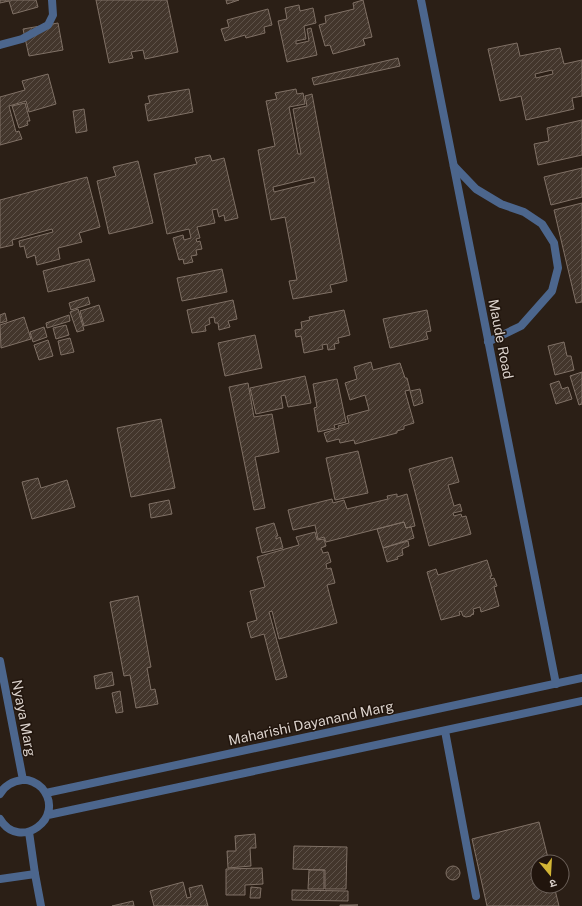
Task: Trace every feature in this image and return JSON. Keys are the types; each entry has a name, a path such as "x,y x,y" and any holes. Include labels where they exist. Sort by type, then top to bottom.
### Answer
{"street":[{"path":"0,45 22,39 48,25 53,15 52,0"},
{"name":"Maude Road","path":"421,0 556,684"},
{"path":"454,166 476,189 501,204 524,212 542,224 554,243 558,268 552,291 521,326 488,342"},
{"name":"Nyaya Marg","path":"0,662 23,780"},
{"name":"Maharishi Dayanand Marg","path":"46,793 582,678"},
{"path":"48,815 582,701"},
{"path":"445,731 476,896"},
{"path":"0,794 2,790 12,782 23,780 32,781 40,786 46,793 49,804 48,815 41,826 29,832 19,832 9,829 0,819"},
{"path":"29,832 41,906"},
{"path":"0,879 35,874"}],"building":[{"path":"0,0 36,0 38,7 13,14 9,1 0,3"},
{"path":"96,0 167,0 178,52 145,59 143,50 131,52 133,58 109,63"},
{"path":"226,0 239,0 227,4"},
{"path":"363,0 372,37 363,39 365,45 333,54 330,45 325,46 319,25 326,23 325,16 354,9 353,3"},
{"path":"299,5 300,11 313,8 316,23 304,26 306,39 296,41 296,44 309,41 307,29 311,28 317,55 287,62 278,21 287,19 285,8"},
{"path":"268,9 272,25 264,27 265,33 246,38 245,35 225,41 221,29 229,27 227,20"},
{"path":"58,23 63,50 29,56 23,29"},
{"path":"517,43 520,56 560,48 564,64 582,60 582,96 572,98 574,109 526,120 521,96 500,101 488,49","holes":["552,70 553,74 536,78 535,74"]},
{"path":"398,58 400,66 314,85 312,78"},
{"path":"48,74 56,104 29,112 26,101 9,106 16,132 19,131 22,139 0,145 0,97 25,90 22,81"},
{"path":"189,89 193,112 148,121 145,104 150,103 148,96"},
{"path":"296,89 297,94 303,93 305,104 289,107 298,154 301,154 293,109 307,106 305,96 312,94 347,281 330,285 332,292 293,299 289,281 297,280 285,217 271,220 258,150 275,146 266,101 277,99 275,93","holes":["314,177 315,182 274,192 273,187"]},
{"path":"25,103 30,121 27,121 28,125 19,128 12,106"},
{"path":"84,109 87,131 76,133 73,111"},
{"path":"582,120 582,155 538,165 534,144 549,141 547,128"},
{"path":"210,155 212,161 224,158 238,218 225,221 224,215 219,217 217,209 212,210 215,223 197,227 200,238 196,239 197,242 200,241 202,249 196,250 197,255 191,256 193,262 184,264 183,259 179,260 173,238 183,235 184,240 191,238 189,229 167,234 154,174 197,164 195,158"},
{"path":"138,161 153,223 109,234 97,181 116,176 113,167"},
{"path":"582,168 582,197 551,205 544,177"},
{"path":"87,177 100,227 79,233 82,242 58,248 60,259 37,265 35,255 27,258 24,246 20,247 19,241 53,232 52,229 12,240 13,245 0,248 0,200"},
{"path":"582,203 582,302 576,303 554,210"},
{"path":"89,259 95,281 48,292 43,271"},
{"path":"222,269 227,292 182,301 177,278"},
{"path":"88,297 90,304 71,310 69,303"},
{"path":"233,300 237,319 228,321 230,327 219,330 218,323 215,323 214,317 209,318 210,324 205,326 206,331 192,333 187,310"},
{"path":"99,305 104,321 84,326 80,311"},
{"path":"78,309 84,330 77,332 70,312"},
{"path":"344,310 350,335 338,338 339,343 334,344 335,349 328,350 327,344 322,345 323,349 304,353 301,336 296,337 295,330 302,329 301,322 310,320 309,317"},
{"path":"427,310 431,331 426,332 428,339 390,348 383,319"},
{"path":"5,313 7,321 0,323 0,315"},
{"path":"69,315 70,321 47,328 46,323"},
{"path":"24,317 31,339 1,348 0,325"},
{"path":"66,325 69,335 56,339 53,328"},
{"path":"44,327 47,337 33,342 30,332"},
{"path":"255,335 262,368 225,376 218,343"},
{"path":"70,338 74,352 61,355 58,341"},
{"path":"48,340 53,356 39,360 34,345"},
{"path":"564,342 567,356 571,356 574,370 555,375 548,346"},
{"path":"371,362 373,370 400,363 405,378 407,378 410,390 405,391 414,423 404,426 404,429 397,431 397,433 355,444 354,440 340,443 339,439 327,442 324,433 339,428 338,426 349,423 347,416 369,410 365,395 350,400 345,383 357,379 354,367"},
{"path":"582,372 582,404 579,405 570,376"},
{"path":"305,376 311,403 288,407 285,395 281,396 283,408 256,414 250,388"},
{"path":"337,379 346,422 334,425 335,428 318,432 314,408 317,407 313,384"},
{"path":"559,381 562,389 568,387 572,399 556,404 550,384"},
{"path":"248,383 254,417 272,414 279,452 255,457 265,508 254,510 229,387"},
{"path":"420,389 423,403 414,406 410,391"},
{"path":"161,419 175,488 131,497 117,428"},
{"path":"358,451 368,493 335,500 326,458"},
{"path":"452,457 459,482 448,485 454,506 460,504 462,511 453,513 454,516 461,514 462,517 466,516 471,534 429,546 409,469"},
{"path":"38,478 41,488 67,480 75,507 32,519 22,482"},
{"path":"397,494 397,497 407,494 415,526 406,528 404,522 326,542 324,537 318,539 315,525 293,530 288,510 332,499 333,503 344,500 347,509 388,499 387,496"},
{"path":"169,500 172,514 151,518 149,504"},
{"path":"404,522 406,528 411,527 414,538 383,548 377,529"},
{"path":"274,523 278,536 276,536 276,539 280,537 283,548 262,553 256,528"},
{"path":"315,532 317,540 324,539 326,546 321,548 323,553 328,552 331,562 326,564 327,569 331,568 335,583 327,585 337,623 279,639 272,611 269,612 287,677 276,680 264,634 251,638 247,623 257,620 250,591 265,587 257,557 299,545 296,537"},
{"path":"408,541 409,546 402,549 403,555 397,557 398,559 387,562 383,548"},
{"path":"487,560 492,576 490,576 491,579 494,578 497,586 494,587 499,606 481,612 480,607 473,609 474,614 466,617 463,616 461,611 459,612 460,615 441,620 427,572 436,569 438,575"},
{"path":"138,596 151,667 147,668 151,690 155,689 158,704 136,708 130,675 124,676 110,602"},
{"path":"112,672 114,685 96,689 94,676"},
{"path":"120,691 123,712 116,713 112,693"},
{"path":"539,822 547,854 530,854 530,894 556,894 559,906 487,906 472,839"},
{"path":"255,834 256,848 250,848 251,866 228,868 227,851 236,851 235,836"},
{"path":"294,846 347,847 346,889 325,889 325,870 293,869"},
{"path":"453,866 458,868 460,873 458,878 453,880 448,878 446,873 448,868"},
{"path":"262,868 263,884 245,885 245,895 226,895 226,869"},
{"path":"309,870 324,870 324,889 308,889"},
{"path":"183,882 187,898 191,897 189,888 202,885 208,906 154,906 150,891"},
{"path":"251,887 261,888 260,898 250,898"},
{"path":"292,890 348,891 348,901 292,900"},
{"path":"133,901 134,906 112,906"}]}
